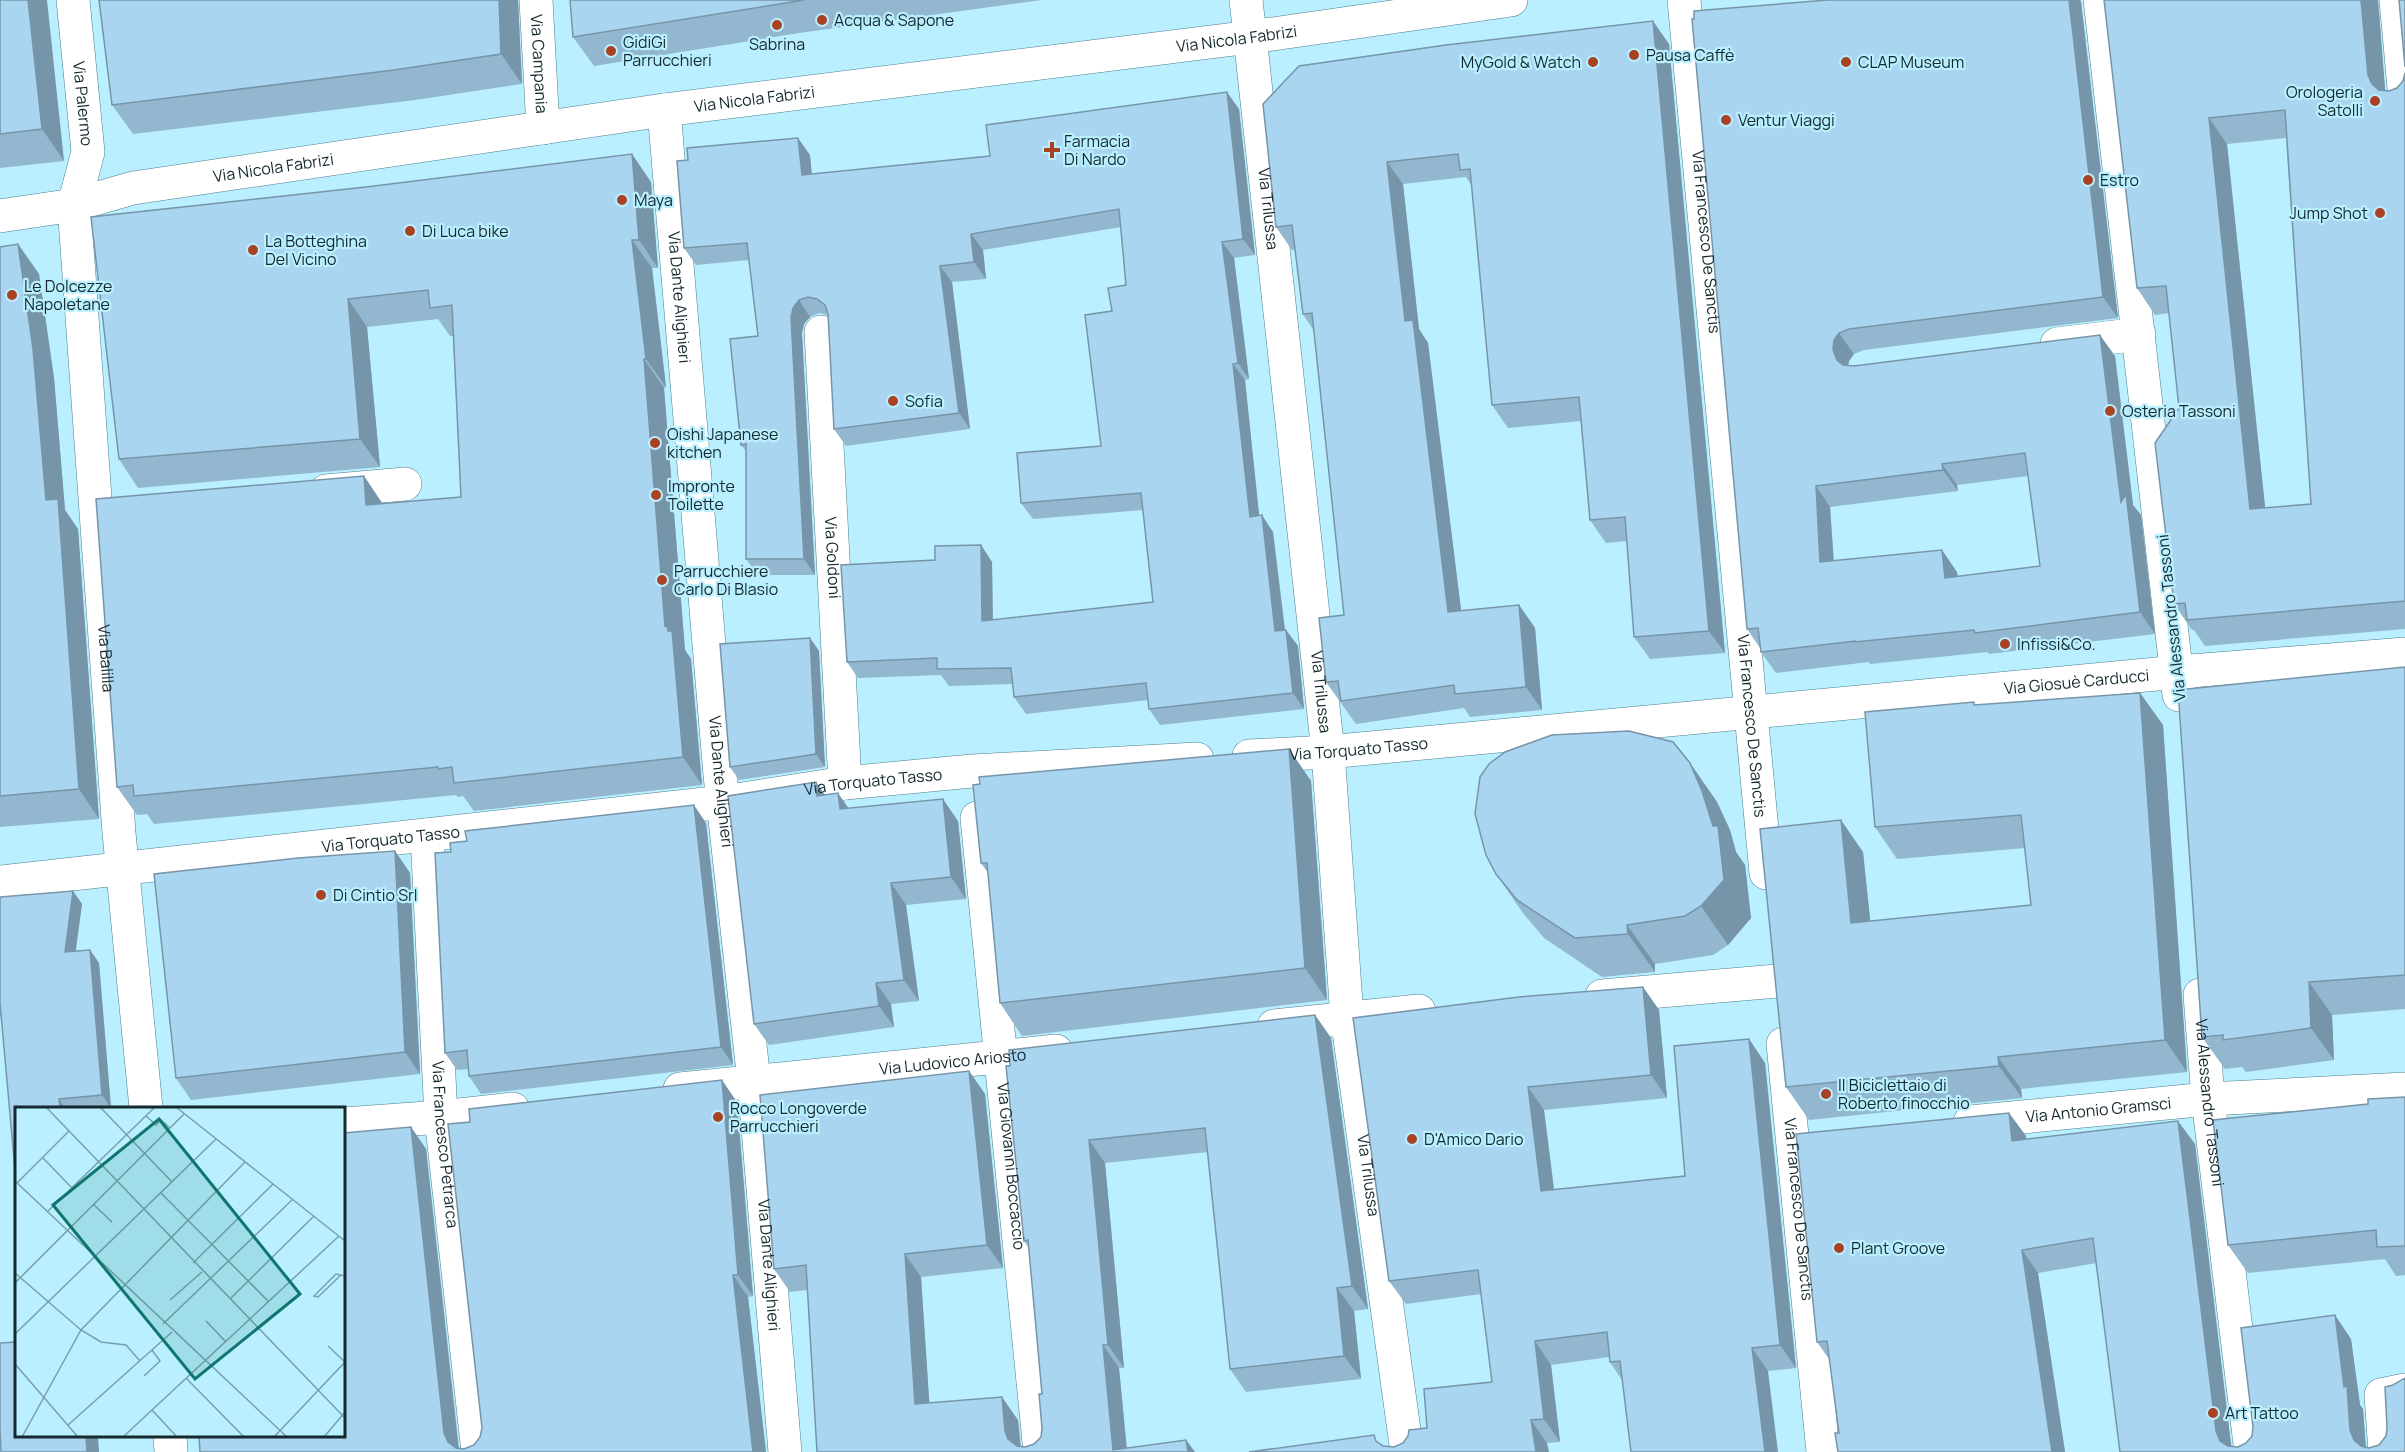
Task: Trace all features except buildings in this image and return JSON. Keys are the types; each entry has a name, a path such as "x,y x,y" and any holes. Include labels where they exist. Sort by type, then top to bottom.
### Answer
{"street":[{"name":"Via Palermo","path":"73,0 88,153 74,205"},
{"name":"Via Campania","path":"536,0 543,128"},
{"name":"Via Trilussa","path":"1246,0 1328,752 1347,1017 1407,1452"},
{"name":"Via Nicola Fabrizi","path":"0,216 74,205 133,188 664,110 1251,37 1512,0"},
{"name":"Via Francesco De Sanctis","path":"1684,0 1768,900"},
{"name":"Via Alessandro Tassoni","path":"2100,0 2178,672 2181,720"},
{"path":"2396,0 2405,99"},
{"name":"Via Dante Alighieri","path":"664,110 723,802 754,1081 785,1452"},
{"name":"Via Balilla","path":"74,205 122,870 146,1107"},
{"name":"Via Goldoni","path":"821,332 845,783"},
{"path":"2032,348 2139,334"},
{"path":"297,493 405,484"},
{"path":"96,510 130,507"},
{"name":"Via Giosuè Carducci","path":"1749,713 2178,672 2405,654"},
{"name":"Via Torquato Tasso","path":"0,882 723,802 845,783 972,771 1328,752 1749,713"},
{"name":"Via Giovanni Boccaccio","path":"972,771 1040,1452"},
{"name":"Via Francesco Petrarca","path":"427,835 441,1117 478,1452"},
{"name":"Via Francesco De Sanctis","path":"1773,946 1823,1452"},
{"name":"Via Alessandro Tassoni","path":"2199,969 2208,1099 2251,1452"},
{"path":"1574,998 1777,981"},
{"path":"1243,1029 1443,1009"},
{"name":"Via Ludovico Ariosto","path":"650,1093 1081,1048"},
{"name":"Via Antonio Gramsci","path":"1946,1125 2208,1099 2405,1089"},
{"path":"345,1124 441,1117 546,1105"},
{"path":"1792,1140 1828,1137"},
{"path":"2385,1452 2381,1395 2405,1390"},
{"path":"170,1437 171,1452"}],"place":[{"name":"Acqua & Sapone","path":"822,20"},
{"name":"Sabrina","path":"777,25"},
{"name":"GidiGi Parrucchieri","path":"611,51"},
{"name":"Pausa Caffè","path":"1634,55"},
{"name":"MyGold & Watch","path":"1593,62"},
{"name":"CLAP Museum","path":"1846,62"},
{"name":"Orologeria Satolli","path":"2375,101"},
{"name":"Ventur Viaggi","path":"1726,120"},
{"name":"Farmacia Di Nardo","path":"1052,150"},
{"name":"Estro","path":"2088,180"},
{"name":"Maya","path":"622,200"},
{"name":"Jump Shot","path":"2380,213"},
{"name":"Di Luca bike","path":"410,231"},
{"name":"La Botteghina Del Vicino","path":"253,250"},
{"name":"Le Dolcezze Napoletane","path":"12,295"},
{"name":"Sofia","path":"893,401"},
{"name":"Osteria Tassoni","path":"2110,411"},
{"name":"Oishi Japanese kitchen","path":"655,443"},
{"name":"Impronte Toilette","path":"656,495"},
{"name":"Parrucchiere Carlo Di Blasio","path":"662,580"},
{"name":"Infissi&Co.","path":"2005,644"},
{"name":"Di Cintio Srl","path":"321,895"},
{"name":"Il Biciclettaio di Roberto finocchio","path":"1826,1094"},
{"name":"Rocco Longoverde Parrucchieri","path":"718,1117"},
{"name":"D'Amico Dario","path":"1412,1139"},
{"name":"Plant Groove","path":"1839,1248"},
{"name":"Art Tattoo","path":"2213,1413"}]}
